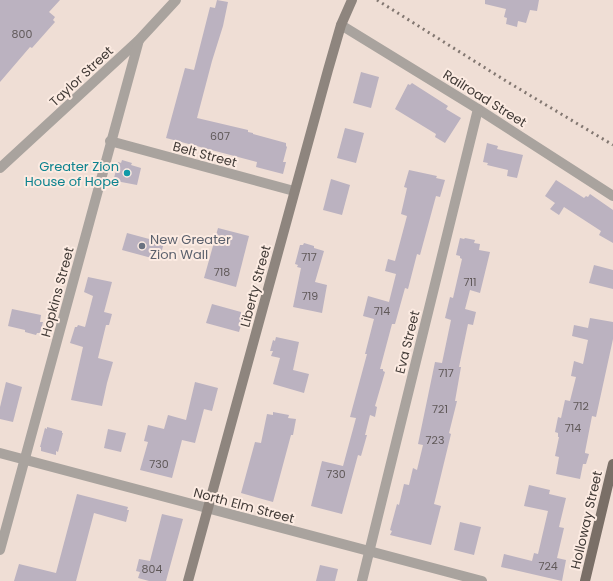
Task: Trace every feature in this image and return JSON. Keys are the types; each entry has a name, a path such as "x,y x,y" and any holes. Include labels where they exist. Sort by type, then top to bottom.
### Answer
{"main road":[{"name":"Holloway Street","path":"585,581 613,464"}],"street":[{"name":"Taylor Street","path":"0,168 139,40 176,0"},
{"name":"Liberty Street","path":"188,581 294,191 341,25 352,0"},
{"name":"Railroad Street","path":"341,25 478,109 613,196"},
{"name":"Hopkins Street","path":"0,550 90,221 110,141 139,40"},
{"name":"Eva Street","path":"362,581 478,109"},
{"name":"Belt Street","path":"110,141 294,191"},
{"name":"North Elm Street","path":"0,453 482,581"}],"building":[{"path":"0,0 60,0 49,12 55,17 53,20 55,22 32,48 30,47 0,82"},
{"path":"217,0 228,2 223,26 197,118 248,130 248,132 253,134 286,143 287,147 283,162 286,162 283,174 256,167 257,162 166,138 185,68 194,70 210,7 215,8"},
{"path":"485,0 539,0 537,11 530,10 526,23 518,21 517,27 506,24 507,18 504,17 506,9 485,4"},
{"path":"361,72 379,77 371,108 353,103"},
{"path":"412,83 448,106 446,109 461,118 445,143 435,137 436,134 395,109 408,84 410,85"},
{"path":"345,128 364,133 356,163 337,158"},
{"path":"487,143 498,146 497,149 523,155 517,178 507,176 508,170 487,165 488,163 483,162"},
{"name":"Greater Zion House of Hope","path":"122,160 141,168 137,185 116,181 117,179 114,178 118,162 121,163"},
{"path":"409,170 437,176 436,178 445,180 440,197 436,196 420,255 417,254 408,289 405,288 395,324 392,324 380,369 383,369 385,372 375,406 377,407 375,417 370,415 365,435 367,435 361,456 358,455 342,514 311,506 322,461 343,466 356,418 350,417 367,354 365,354 374,319 363,316 368,296 389,302 396,274 385,271 388,259 395,261 407,216 401,214 407,188 404,187"},
{"path":"331,179 350,185 342,215 323,210"},
{"path":"556,180 584,198 586,196 588,197 590,194 613,210 613,243 599,235 601,231 564,207 559,215 550,209 555,203 545,196"},
{"path":"218,228 249,236 236,287 204,278"},
{"name":"New Greater Zion Wall","path":"127,233 164,243 159,260 122,250"},
{"path":"460,238 475,240 474,243 480,244 479,250 490,252 480,293 470,290 465,309 476,312 473,325 468,324 459,367 461,367 455,401 457,401 449,433 451,434 434,504 441,506 431,545 390,535 392,531 390,530 397,504 399,505 404,484 409,485 413,468 417,470 423,445 418,444 435,362 442,363 451,320 445,318 450,297 453,298 462,259 460,256 456,255"},
{"path":"304,243 324,251 315,282 327,285 322,313 293,307 301,268 297,267 298,265 295,264 300,245 303,245"},
{"path":"594,265 613,270 613,289 589,283"},
{"path":"88,277 112,282 104,312 112,314 109,325 106,325 98,358 113,362 102,406 71,400 83,347 70,343 75,327 78,325 85,327 93,296 84,292"},
{"path":"212,304 241,312 241,314 244,315 239,332 206,323"},
{"path":"12,309 41,315 40,322 43,322 40,333 37,333 36,335 25,332 25,330 8,326"},
{"path":"590,318 613,322 613,339 596,417 592,416 585,452 589,454 586,464 583,464 580,479 556,474 559,457 555,456 559,437 558,433 555,432 558,417 561,418 565,400 570,401 576,377 571,376 574,361 583,364 588,340 572,336 574,325 588,328"},
{"path":"276,337 299,342 293,370 309,374 304,393 273,384 280,358 271,356 273,351 270,351 273,340 275,341"},
{"path":"6,382 22,387 13,422 0,419 0,407"},
{"path":"195,382 218,388 212,411 204,409 195,443 182,440 172,478 140,470 148,442 144,441 148,425 164,429 168,415 186,420"},
{"path":"273,412 289,415 288,418 296,419 293,435 291,435 273,502 241,493 255,442 261,443 267,414 273,415"},
{"path":"47,427 62,431 63,433 58,452 56,451 56,455 41,451 40,447 45,428 47,429"},
{"path":"108,429 126,433 121,452 104,448"},
{"path":"529,485 550,490 549,494 566,498 559,527 564,528 557,558 566,560 562,581 501,567 504,554 532,561 534,553 538,554 548,511 524,506"},
{"path":"77,494 128,507 127,510 129,510 126,522 94,513 76,581 14,581 19,564 56,573"},
{"path":"162,514 183,519 166,581 149,581 138,578 140,572 136,571 139,559 150,561"},
{"path":"460,522 481,527 474,555 454,550"},
{"path":"320,565 338,569 335,581 316,581"}],"railway":[{"path":"377,0 506,81 613,145"}],"place":[{"name":"Greater Zion House of Hope","path":"127,173"},
{"name":"New Greater Zion Wall","path":"142,246"}]}
